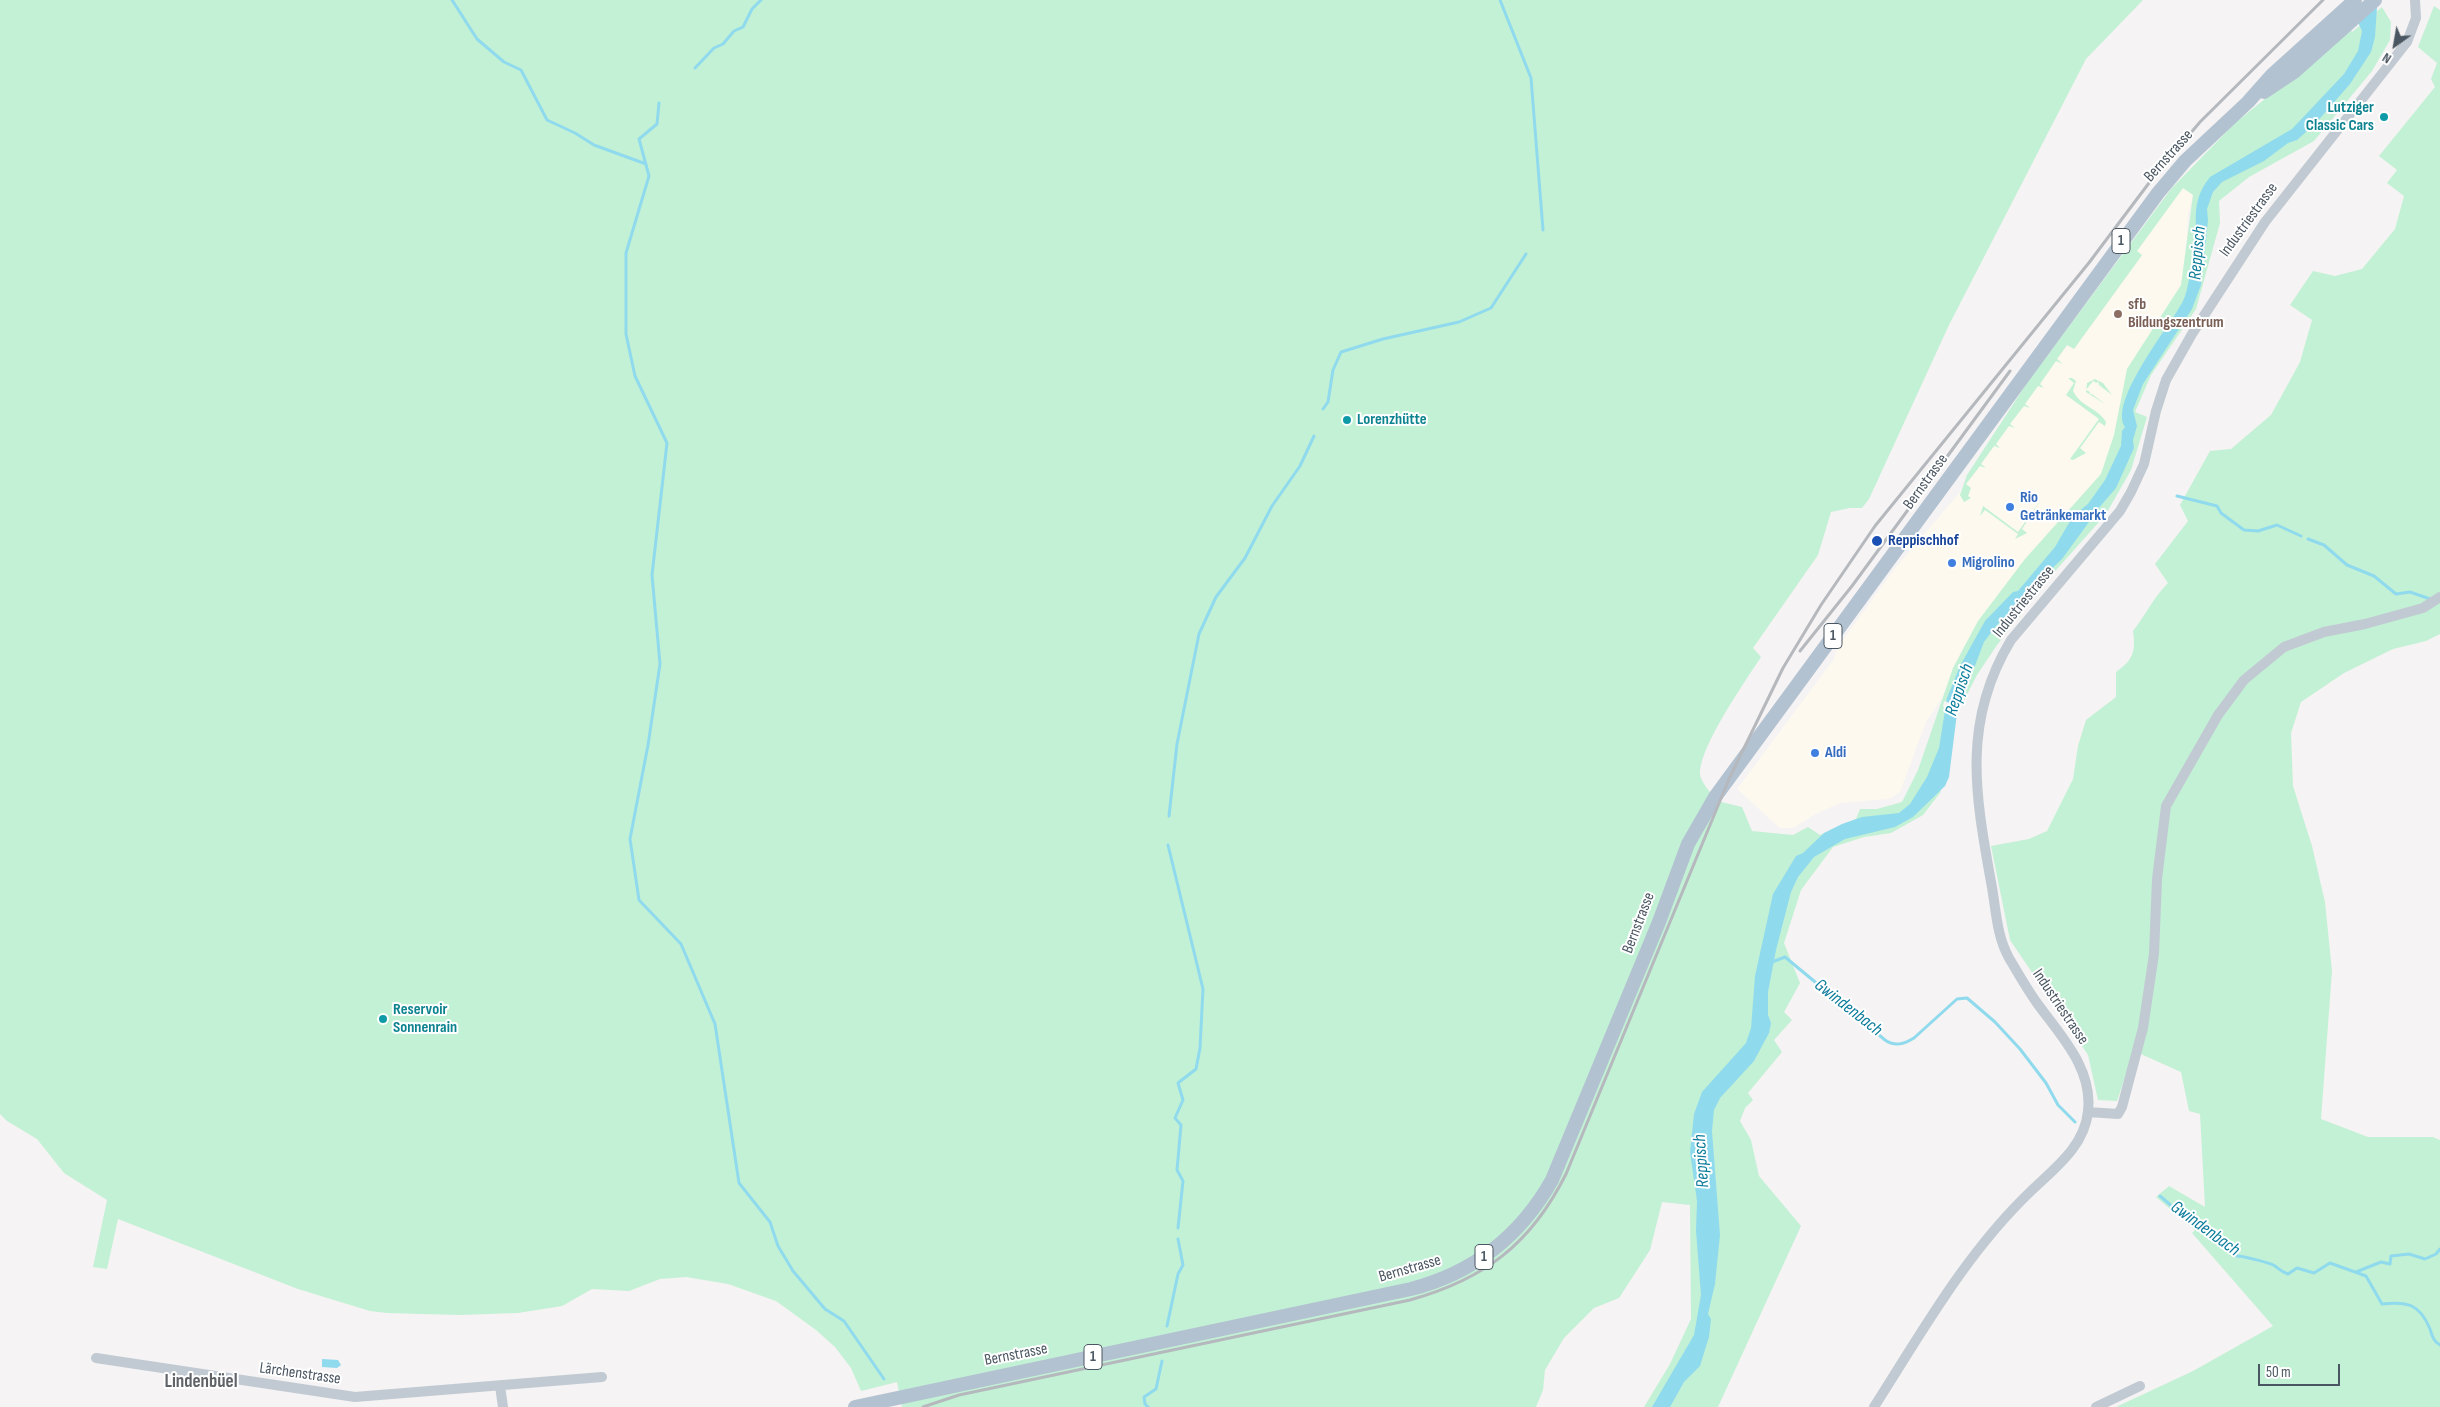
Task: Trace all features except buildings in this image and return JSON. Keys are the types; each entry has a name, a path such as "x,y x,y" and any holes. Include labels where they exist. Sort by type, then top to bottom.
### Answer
{"main road":[{"name":"Bernstrasse","path":"2346,17 2355,0"},
{"name":"Bernstrasse","path":"855,1407 889,1403 1426,1285 1474,1264 1504,1242 1530,1215 1552,1180 1659,922 1688,844 1708,807 2152,200 2191,156 2248,102 2272,75 2346,17 2374,0"}],"street":[{"name":"Industriestrasse","path":"1874,1407 1971,1257 2012,1210 2067,1158 2079,1140 2088,1112 2087,1087 2080,1065 2010,959 1998,928 1975,775 1981,715 1988,687 1999,660 2011,640 2120,511 2144,464 2160,398 2175,361 2265,222 2407,42 2416,18 2415,0"},
{"path":"2088,1112 2112,1115 2118,1114 2122,1107 2143,1028 2154,954 2157,879 2166,806 2228,698 2253,671 2292,643 2324,632 2412,611 2430,605 2440,597"},
{"name":"Lärchenstrasse","path":"96,1358 354,1402 602,1377"},
{"path":"500,1386 503,1407"},
{"path":"2096,1407 2140,1386"}],"shaded area":[{"path":"2183,188 2193,195 2188,215 2186,254 2181,285 2120,404 2114,435 2101,474 2025,559 1978,622 1961,652 1942,698 1926,722 1900,792 1889,799 1840,803 1816,814 1793,828 1780,828 1737,789 1834,659 1837,648 1896,567 1966,485 2068,345 2074,349 2142,256 2137,251"}],"green space":[{"path":"0,0 2143,0 2086,59 1949,325 1869,499 1862,508 1850,508 1831,512 1818,555 1753,648 1761,657 1723,717 1705,752 1701,767 1701,778 1717,801 1742,807 1752,831 1793,835 1808,827 1820,835 1856,819 1860,809 1877,809 1902,802 1918,770 1953,668 1978,621 2025,559 2101,474 2114,435 2127,369 2181,285 2193,195 2183,188 2137,251 2142,255 2074,349 2067,345 2057,359 2063,364 2056,361 2040,384 2044,388 2038,386 2025,404 2030,408 2024,406 2010,424 2015,428 2009,426 1996,444 2000,448 1994,446 1981,464 1986,468 1980,466 1966,484 1971,488 1968,496 1971,498 1964,502 1960,495 1967,475 2027,383 2171,189 2235,123 2382,7 2391,22 2390,40 2372,71 2314,141 2249,177 2219,201 2220,223 2196,309 2151,375 2135,412 2147,417 2131,470 2106,514 2057,569 1997,645 1977,675 1957,714 1948,765 1940,793 1923,815 1891,833 1864,837 1833,847 1801,890 1784,943 1800,983 1784,1012 1792,1020 1774,1040 1782,1052 1748,1093 1753,1100 1745,1108 1740,1121 1751,1140 1759,1176 1801,1226 1718,1407 1644,1407 1670,1364 1691,1319 1690,1205 1662,1202 1650,1250 1619,1298 1594,1308 1564,1338 1545,1370 1543,1390 1536,1407 902,1407 897,1382 861,1391 851,1368 835,1347 816,1330 776,1301 728,1284 686,1277 660,1279 629,1291 592,1289 562,1306 518,1313 459,1315 387,1313 370,1311 298,1289 118,1219 107,1269 93,1267 107,1200 64,1173 37,1139 7,1121 0,1114"},
{"path":"2434,6 2440,10 2440,634 2426,641 2393,649 2344,673 2301,702 2291,733 2293,786 2312,846 2325,902 2332,971 2321,1119 2368,1137 2433,1137 2440,1140 2440,1407 2116,1407 2193,1371 2273,1326 2192,1233 2195,1230 2156,1197 2169,1186 2205,1207 2200,1114 2189,1111 2181,1072 2134,1051 2117,1101 2098,1100 2088,1055 2010,940 1991,846 2029,839 2047,831 2073,779 2078,746 2086,720 2116,697 2116,672 2132,655 2134,645 2133,631 2168,583 2155,564 2188,521 2180,505 2210,451 2231,449 2271,415 2300,362 2312,320 2290,305 2313,271 2335,276 2362,269 2395,229 2404,196 2387,183 2397,170 2379,156 2435,87 2431,79 2437,63 2418,47"},
{"path":"2068,378 2076,381 2073,391 2080,401 2103,417 2106,422 2105,426 2099,422 2080,448 2086,453 2073,460 2070,459 2099,419 2066,395 2074,383"},
{"path":"2095,379 2103,383 2112,395 2099,385 2098,381 2097,383 2093,381 2086,390 2087,383"},
{"path":"2092,394 2105,404 2090,395"},
{"path":"2042,498 2022,529 2027,533 2015,539 2018,534 1985,510 1980,516 1983,506 2018,532"}],"water":[{"name":"Reppisch","path":"2348,0 2377,7 2375,37 2371,52 2350,84 2316,123 2297,140 2288,143 2264,161 2222,182 2213,192 2207,209 2208,220 2201,285 2192,309 2143,384 2133,410 2137,426 2133,440 2134,448 2116,488 2091,517 2062,559 2041,579 2030,596 2026,596 1996,626 1984,642 1957,713 1949,777 1945,786 1913,817 1895,827 1845,839 1814,857 1798,877 1791,892 1776,950 1768,992 1768,1015 1771,1023 1769,1033 1754,1061 1720,1098 1714,1110 1712,1131 1720,1235 1715,1284 1708,1314 1711,1319 1709,1337 1700,1366 1684,1382 1670,1407 1652,1407 1694,1335 1701,1295 1696,1231 1697,1201 1690,1152 1694,1114 1702,1092 1746,1043 1751,1028 1755,976 1773,894 1796,856 1803,853 1824,833 1862,817 1899,813 1910,804 1927,777 1939,748 1947,698 1960,666 1985,621 2013,592 2018,591 2055,547 2073,516 2088,504 2105,480 2121,446 2122,431 2125,427 2122,415 2125,400 2143,363 2185,296 2194,264 2192,261 2196,240 2196,210 2202,188 2210,177 2292,129 2344,74 2358,51 2362,31"},
{"path":"322,1359 338,1360 341,1365 337,1368 322,1367"}],"pier":[{"path":"1944,701 1961,707 1960,712 1943,707"}],"waterway":[{"path":"452,0 477,39 504,62 521,70 547,120 575,133 594,145 646,164"},
{"path":"695,68 714,48 723,44 734,31 743,27 752,9 761,0"},
{"path":"1500,0 1531,78 1543,230"},
{"path":"659,103 657,124 639,139 649,176 626,253 626,334 635,376 667,443 652,575 660,664 648,745 630,839 639,900 681,944 715,1024 739,1183 770,1222 778,1246 793,1271 825,1309 844,1321 884,1379"},
{"path":"1323,409 1328,402 1333,370 1341,352 1383,339 1459,322 1491,308 1526,254"},
{"path":"1169,816 1177,744 1199,634 1216,597 1245,558 1272,506 1300,466 1314,436"},
{"path":"2177,496 2217,506 2221,513 2244,530 2258,531 2277,525 2301,536"},
{"path":"2308,539 2324,545 2347,565 2374,576 2396,594 2410,592 2430,599"},
{"path":"1168,845 1203,989 1200,1048 1196,1069 1178,1083 1183,1100 1175,1118 1181,1125 1177,1170 1183,1181 1178,1228"},
{"name":"Gwindenbach","path":"1772,962 1785,957 1885,1040 1896,1044 1914,1038 1957,999 1967,998 1995,1022 2020,1049 2046,1083 2058,1105 2075,1122"},
{"name":"Gwindenbach","path":"2160,1196 2174,1208 2196,1219 2205,1229 2224,1239 2237,1256 2268,1263 2288,1274 2297,1268 2314,1273 2330,1263 2366,1276 2382,1304 2399,1303 2417,1309 2426,1321 2432,1336 2440,1345"},
{"path":"1167,1326 1178,1274 1183,1265 1178,1239"},
{"path":"2356,1272 2381,1262 2390,1264 2391,1256 2409,1254 2425,1259 2436,1254 2440,1249"},
{"path":"1148,1407 1145,1404 1144,1397 1156,1389 1162,1361"}],"railway":[{"path":"2088,264 2152,179 2200,122 2323,0"},
{"path":"923,1407 959,1395 1410,1300 1461,1281 1483,1269 1521,1239 1552,1199 1566,1174 1729,779 1783,668 1821,605 1875,526 2092,259"},
{"path":"1800,651 1852,586 2010,371"}],"place":[{"name":"Lutziger Classic Cars","path":"2384,117"},
{"name":"sfb Bildungszentrum","path":"2118,314"},
{"name":"Lorenzhütte","path":"1347,420"},
{"name":"Rio Getränkemarkt","path":"2010,507"},
{"name":"Reppischhof","path":"1877,541"},
{"name":"Migrolino","path":"1952,563"},
{"name":"Aldi","path":"1815,753"},
{"name":"Reservoir Sonnenrain","path":"383,1019"}],"district":[{"name":"Lindenbüel","path":"201,1382"}]}
